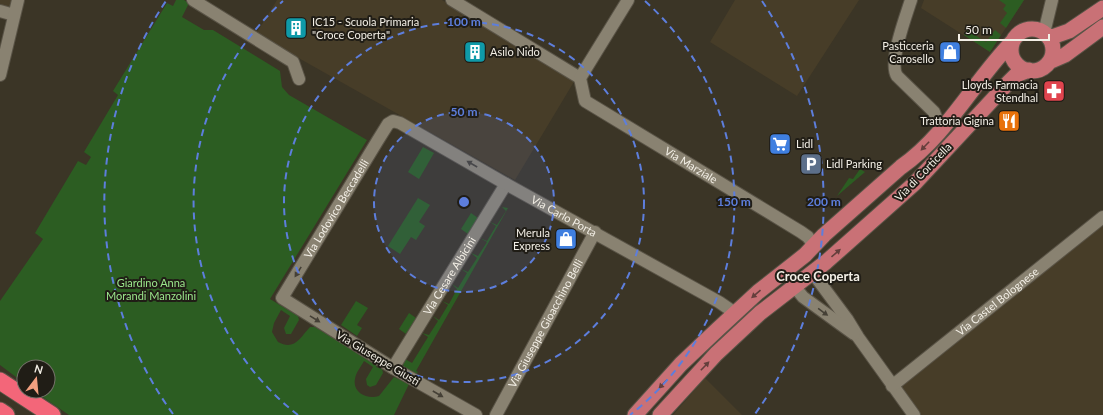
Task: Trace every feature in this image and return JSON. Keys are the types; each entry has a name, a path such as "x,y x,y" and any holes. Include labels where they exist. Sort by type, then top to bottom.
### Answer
{"highway":[{"path":"0,381 52,415"},
{"path":"0,386 38,415"},
{"path":"0,411 6,415"}],"main road":[{"path":"1103,8 1069,31 1046,35 1035,29 1026,30 1019,34 1013,42 1013,58 1017,64 1029,70 1040,69 1048,62 1065,55 1103,27"},
{"path":"1046,35 1052,52 1048,62"},
{"name":"Via di Corticella","path":"635,415 681,364 735,313 798,261 880,185 911,160 944,126 1013,42"},
{"name":"Via di Corticella","path":"660,415 716,354 765,308 816,270 915,183 1012,79 1020,73 1029,70"},
{"path":"814,246 816,270"},
{"name":"Via di Corticella","path":"794,286 791,271 798,261"}],"street":[{"path":"0,75 18,0"},
{"path":"193,0 293,62 299,79"},
{"path":"452,0 580,78 628,0"},
{"path":"911,0 898,45 894,69 897,76 934,112 937,120 944,126"},
{"path":"1046,35 1047,13 1052,0"},
{"path":"0,11 14,15"},
{"path":"1047,13 1049,20 1054,26 1063,31 1069,31"},
{"name":"Via Marziale","path":"580,78 585,100 801,232 808,237 814,246"},
{"name":"Via Carlo Porta","path":"393,121 400,123 506,184 595,232 719,302 735,313"},
{"name":"Via Lodovico Beccadelli","path":"282,298 388,124 393,121"},
{"name":"Via Cesare Albicini","path":"393,368 506,184"},
{"name":"Via Castel Bolognese","path":"892,386 1103,217"},
{"name":"Via Giuseppe Gioacchino Belli","path":"496,415 595,232"},
{"path":"816,270 818,280 847,318 858,337 914,415"},
{"path":"794,286 803,297 858,337"},
{"name":"Via Giuseppe Giusti","path":"282,298 393,368 476,415"}],"shaded area":[{"path":"0,0 18,0 14,15 0,11"},
{"path":"277,0 442,0 575,80 515,180 256,34"},
{"path":"735,0 859,0 797,96 710,42"},
{"path":"924,0 1024,0 990,52 921,8"},
{"path":"1103,217 1103,415 920,415 897,385"},
{"path":"705,378 742,415 673,415"}],"green space":[{"name":"Giardino Anna Morandi Manzolini","path":"176,0 184,0 189,3 182,17 204,30 213,30 280,71 282,87 289,95 367,140 270,299 298,316 299,320 291,334 286,334 284,328 290,316 281,310 274,323 272,332 278,342 288,345 293,344 300,339 310,327 315,327 377,365 376,367 382,369 383,373 376,385 370,387 367,385 366,379 373,367 364,361 356,374 356,388 358,392 366,396 379,396 394,377 409,384 394,415 69,415 46,399 56,399 56,359 16,359 16,377 0,365 0,301 43,239 35,233 78,161 86,165 91,157 84,152 118,95 113,91 167,3 173,6"},
{"path":"999,0 1024,0 1006,28 1000,23 1007,13 1003,9 1006,5"},
{"path":"967,30 986,42 995,30 1001,35 990,52 964,35"},
{"path":"423,147 434,153 419,179 408,172"},
{"path":"860,169 865,172 837,196 849,178 853,179"},
{"path":"418,198 430,205 419,222 425,226 416,240 411,237 400,254 388,246"},
{"path":"502,207 508,208 416,371 418,372 416,374 404,368 403,364 405,359 412,363 428,337 422,333 429,335 438,321 433,316 439,320 448,305 442,301 449,304 457,289 452,284 458,288 467,273 461,269 468,272 477,258 471,253 478,256 487,242 480,238 487,241 496,226 490,222 497,225 506,211"},
{"path":"471,213 478,218 468,234 461,229"},
{"path":"356,301 368,308 357,325 362,328 357,336 341,325"},
{"path":"409,313 416,318 406,334 399,329"}],"place":[{"name":"IC15 - Scuola Primaria \"Croce Coperta\"","path":"296,28"},
{"name":"Asilo Nido","path":"475,52"},
{"name":"Pasticceria Carosello","path":"950,52"},
{"name":"Lloyds Farmacia Stendhal","path":"1054,91"},
{"name":"Trattoria Gigina","path":"1009,121"},
{"name":"Lidl","path":"780,144"},
{"name":"Lidl Parking","path":"811,164"},
{"name":"Merula Express","path":"566,239"}],"district":[{"name":"Croce Coperta","path":"818,276"}]}
